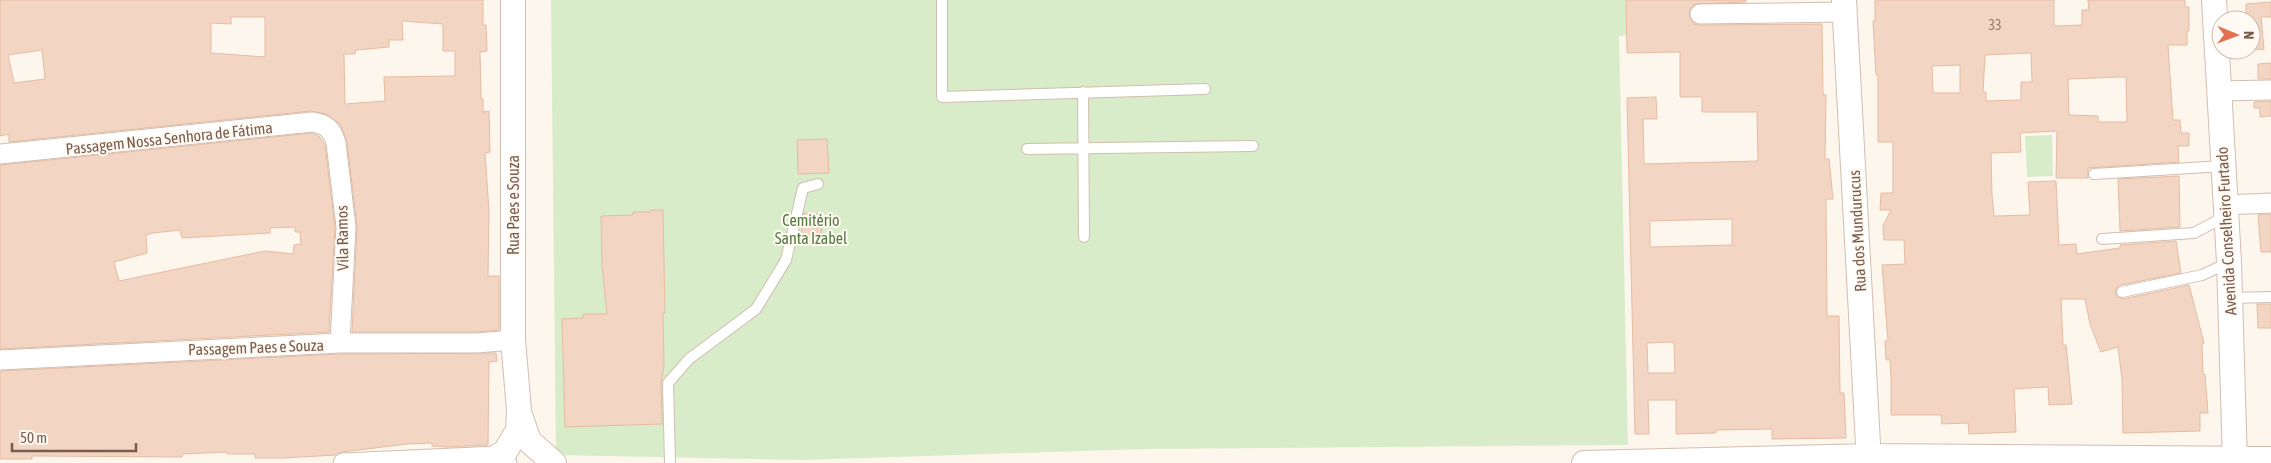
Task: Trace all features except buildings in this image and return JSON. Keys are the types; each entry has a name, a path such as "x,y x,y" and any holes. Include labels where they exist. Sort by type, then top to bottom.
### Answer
{"street":[{"name":"Rua Paes e Souza","path":"502,460 518,430 513,340 513,0"},
{"name":"Avenida Conselheiro Furtado","path":"2214,0 2229,262 2235,461"},
{"path":"1700,14 1844,6"},
{"name":"Rua dos Mundurucus","path":"1844,6 1869,460"},
{"path":"2218,91 2271,90"},
{"name":"Passagem Nossa Senhora de Fátima","path":"0,154 312,122 322,123 334,133"},
{"name":"Vila Ramos","path":"334,133 346,227 340,343"},
{"path":"2225,211 2271,203"},
{"name":"Passagem Paes e Souza","path":"0,360 340,343 477,343 513,340"},
{"name":"Rua Paes e Souza","path":"518,410 530,441 554,463"},
{"path":"343,463 502,460"},
{"path":"1584,463 1869,460 2271,460"}],"lane":[{"path":"942,0 942,96 1205,89"},
{"path":"1082,92 1084,237"},
{"path":"1027,149 1083,150 1253,146"},
{"path":"2094,174 2223,166"},
{"path":"670,463 668,383 689,360 756,309 786,260 803,188 818,184"},
{"path":"2102,239 2194,233 2225,211"},
{"path":"2122,292 2202,275 2229,262"},
{"path":"2230,298 2271,296"}],"green space":[{"name":"Cemitério Santa Izabel","path":"551,0 1688,0 1688,32 1619,36 1628,445 1144,449 804,460 556,455"},
{"path":"2052,135 2053,176 2027,177 2025,136"}]}
